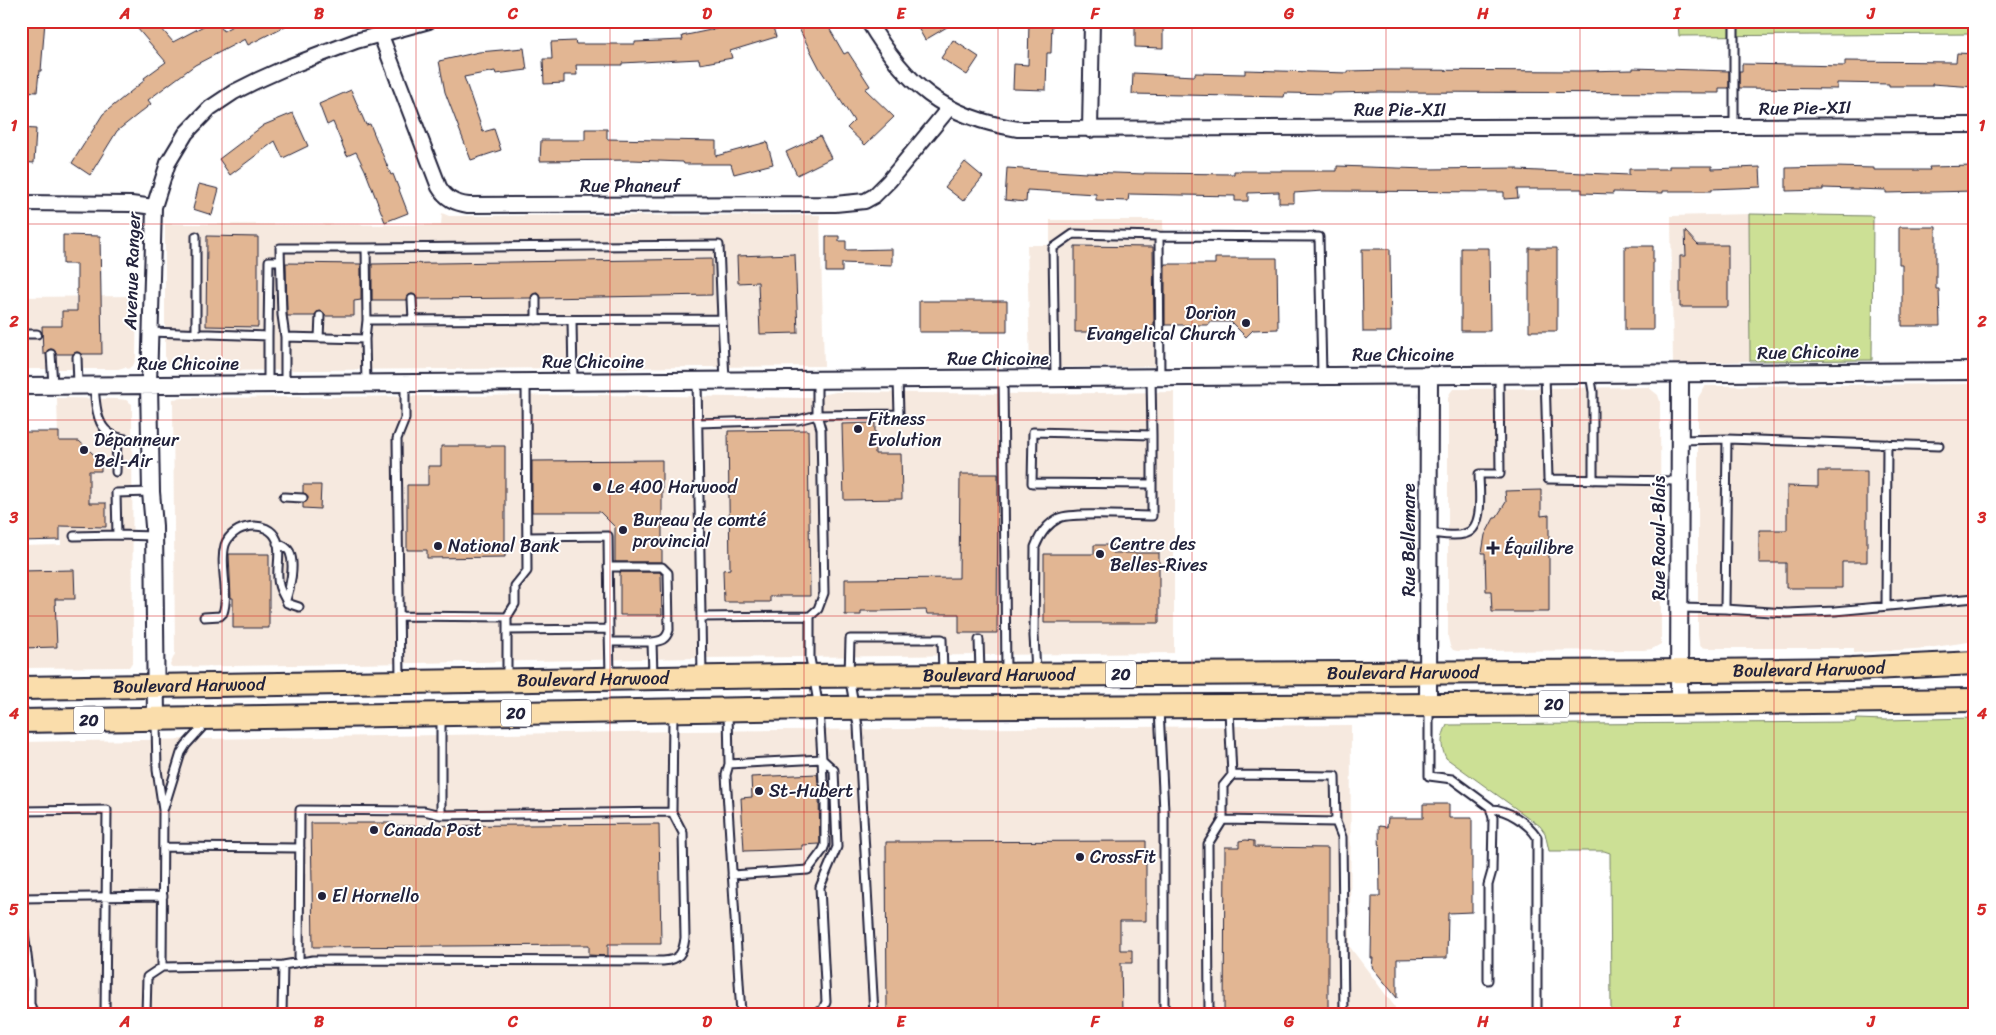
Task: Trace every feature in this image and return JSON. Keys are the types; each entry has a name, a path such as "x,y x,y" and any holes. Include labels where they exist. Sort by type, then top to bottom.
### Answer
{"highway":[{"name":"Boulevard Harwood","path":"21,688 813,676 1852,669 1975,662"},
{"name":"Boulevard Harwood","path":"21,721 819,708 1229,707 1975,700"}],"street":[{"name":"Avenue Ranger","path":"156,720 155,536 151,492 149,384 154,207 163,174 175,149 194,123 210,108 234,92 285,68 380,34 429,21"},
{"name":"Rue Pie-XII","path":"868,21 891,58 911,80 949,108 982,122 1018,129 1975,125"},
{"path":"1090,130 1092,21"},
{"name":"Rue Phaneuf","path":"380,34 439,187 446,197 452,201 468,205 835,204 865,201 882,189 949,108"},
{"path":"21,203 131,204 154,207"},
{"name":"Rue Chicoine","path":"21,386 1975,371"},
{"name":"Rue Raoul-Blais","path":"1680,374 1680,703"},
{"name":"Rue Bellemare","path":"1428,705 1429,375"}],"lane":[{"path":"1734,21 1734,127"},
{"path":"1055,378 1053,248 1074,234 1318,237 1322,376"},
{"path":"196,236 196,334"},
{"path":"1036,675 1034,636 1035,547 1038,538 1046,528 1062,517 1152,516 1152,434 1156,377 1159,236"},
{"path":"285,384 285,337 282,315 280,248 718,245 725,380"},
{"path":"366,248 366,383"},
{"path":"268,384 269,261 280,261"},
{"path":"536,298 536,320"},
{"path":"412,300 413,320"},
{"path":"319,338 320,316"},
{"path":"367,320 722,319"},
{"path":"572,320 574,382"},
{"path":"150,332 268,336"},
{"path":"21,334 37,334"},
{"path":"285,337 365,339"},
{"path":"52,354 53,385"},
{"path":"77,357 97,417 104,429 117,437 130,441 151,441"},
{"path":"1545,374 1548,479 1679,481"},
{"path":"1590,374 1593,392 1593,480"},
{"path":"1429,533 1462,535 1474,528 1478,517 1479,474 1500,474 1498,375"},
{"path":"701,617 810,616 818,609 824,593 821,429 817,415 817,379"},
{"path":"698,423 798,420 817,415 899,414 898,379"},
{"path":"1003,379 1006,675"},
{"path":"697,381 702,678"},
{"path":"507,681 507,617 515,604 515,586 527,571 526,382"},
{"path":"400,683 397,439 405,420 405,383"},
{"path":"1152,434 1033,432 1032,483 1152,484"},
{"path":"116,472 117,437"},
{"path":"1679,440 1726,439 1939,446"},
{"path":"1724,609 1726,439"},
{"path":"1886,606 1887,444"},
{"path":"117,535 116,493 151,492"},
{"path":"284,497 303,498"},
{"path":"204,617 220,616 223,613 226,598 225,545 232,534 246,526 264,528 274,534 277,543 279,585 289,605 299,607"},
{"path":"74,536 155,536"},
{"path":"527,538 608,536 610,679"},
{"path":"277,543 285,547 290,554 291,585 286,600"},
{"path":"608,567 662,568 668,573 670,630 663,640 652,642 610,642"},
{"path":"1679,608 1787,613 1975,598"},
{"path":"400,616 507,617"},
{"path":"810,616 810,658 819,708 823,782"},
{"path":"507,630 609,629"},
{"path":"874,1014 858,726 849,676 850,639 942,639 943,676"},
{"path":"979,640 980,675"},
{"path":"652,642 653,679"},
{"path":"1428,705 1429,776 1452,779 1486,802 1491,809 1493,818 1492,871 1488,885 1488,980"},
{"path":"1159,707 1164,811 1164,1014"},
{"path":"1209,1014 1208,844 1223,820 1223,786 1232,775 1229,707"},
{"path":"146,1014 147,977 162,967 283,965 313,960 673,960 680,957 684,950 685,938 682,833 672,812 673,710"},
{"path":"728,710 730,764 726,775 741,1014"},
{"path":"441,715 441,815"},
{"path":"163,810 181,753 193,737 212,718"},
{"path":"156,720 157,770 163,810 162,967"},
{"path":"730,764 822,759 834,770 837,847 836,854 820,887 826,1002 823,1009 814,1014"},
{"path":"1232,775 1336,776 1336,822 1342,837 1344,1014"},
{"path":"732,875 808,870 825,845 824,797"},
{"path":"1491,809 1507,812 1529,828 1536,836 1537,1010"},
{"path":"21,811 107,810 105,1014"},
{"path":"298,962 300,810 424,811 441,815 672,812"},
{"path":"1223,820 1336,822"},
{"path":"163,847 300,848"},
{"path":"21,898 162,896"},
{"path":"21,909 30,978 30,1004 34,1014"},
{"path":"282,1014 283,965"}],"shaded area":[{"path":"442,213 449,216 820,215 824,366 184,371 175,370 168,365 165,358 165,224 441,225"},
{"path":"1749,214 1750,361 1673,364 1671,216"},
{"path":"1050,220 1163,220 1165,366 1030,368 1027,245 1050,245"},
{"path":"137,296 136,357 134,364 128,369 125,367 118,369 21,369 21,297"},
{"path":"1975,384 1975,641 1928,648 1854,653 1854,648 1701,647 1698,634 1698,398 1705,386"},
{"path":"1648,387 1658,395 1660,401 1661,644 1652,649 1643,650 1453,650 1448,637 1448,398 1450,393 1453,389"},
{"path":"836,392 1025,394 1174,392 1174,653 700,658 172,667 170,665 175,654 173,399 595,395 806,398"},
{"path":"57,398 118,399 126,400 132,404 133,661 129,667 21,668 21,546 61,545"},
{"path":"1351,725 1350,947 1395,1007 1394,1014 21,1014 21,742 684,731"}],"green space":[{"path":"1678,21 1975,21 1975,34 1679,36"},
{"path":"1749,214 1873,216 1872,360 1750,361"},
{"path":"1975,718 1975,1014 1611,1014 1610,853 1604,851 1549,851 1545,833 1540,826 1446,758 1442,745 1443,734 1447,725 1855,722 1856,719"}],"building":[{"path":"21,21 45,21 41,71 39,71 37,92 21,91"},
{"path":"145,21 155,21 173,42 213,21 218,21 223,31 242,21 295,21 248,45 245,39 195,65 148,100 151,104 117,131 90,175 72,163 103,114 145,80 144,78 166,62 137,28"},
{"path":"743,21 771,21 776,37 730,51 732,58 700,64 699,59 622,63 622,65 576,65 577,75 564,75 564,83 544,84 543,59 552,59 551,42 575,41 576,44 635,44 635,42 683,40 682,36 744,23"},
{"path":"795,21 825,21 844,54 848,52 870,86 865,89 894,117 865,145 847,128 854,121 820,69"},
{"path":"914,21 957,21 925,40"},
{"path":"1029,21 1052,21 1051,53 1047,53 1046,90 1013,89 1014,64 1028,65"},
{"path":"1135,23 1163,24 1163,48 1135,47"},
{"path":"953,40 979,57 967,75 941,58"},
{"path":"524,48 527,70 496,74 495,71 464,77 483,132 494,129 501,150 471,160 445,92 439,61 479,52"},
{"path":"1957,53 1975,54 1975,87 1932,84 1932,86 1889,86 1889,84 1837,83 1837,89 1739,88 1739,71 1742,71 1742,64 1845,66 1845,61 1956,62"},
{"path":"1633,68 1729,71 1729,88 1719,88 1719,93 1380,92 1333,94 1285,93 1284,97 1132,94 1133,73 1195,76 1195,73 1245,74 1245,70 1348,73 1348,71 1389,70 1581,71 1633,70"},
{"path":"351,90 366,125 370,124 391,175 393,174 408,213 385,222 356,152 347,156 333,122 327,125 319,104"},
{"path":"293,113 308,146 283,158 275,141 230,175 219,159 264,125"},
{"path":"21,128 36,129 34,163 21,162"},
{"path":"585,129 607,129 607,139 716,141 716,156 767,142 773,164 734,174 731,164 684,164 683,162 633,160 540,161 541,140 585,140"},
{"path":"820,136 831,158 797,175 786,152"},
{"path":"965,162 983,177 963,201 945,187"},
{"path":"1337,166 1427,169 1517,168 1517,170 1629,175 1629,169 1669,169 1669,166 1712,166 1712,169 1760,167 1761,187 1712,189 1712,191 1663,191 1663,193 1613,192 1613,194 1582,193 1582,189 1517,189 1518,198 1504,199 1504,192 1323,191 1294,193 1294,203 1279,203 1279,192 1248,193 1248,201 1235,201 1235,196 1129,194 1128,201 1096,200 1096,194 1027,190 1026,202 1005,200 1007,168 1086,173 1234,174 1234,171 1337,171"},
{"path":"1975,166 1975,191 1886,193 1886,190 1823,188 1823,190 1786,191 1786,168 1835,167 1874,168 1874,170 1930,170 1929,167"},
{"path":"199,184 219,189 212,215 193,209"},
{"path":"1899,227 1936,227 1936,289 1939,289 1940,326 1902,326 1902,264 1899,264"},
{"path":"1685,231 1698,245 1728,245 1728,307 1680,307 1680,256 1686,256"},
{"path":"63,235 100,236 102,354 81,354 77,352 73,354 56,354 51,349 46,354 43,354 42,326 62,326 62,311 77,311 77,264 63,264"},
{"path":"207,236 258,237 258,327 206,326"},
{"path":"826,236 839,236 839,241 846,241 846,250 892,249 892,265 842,263 842,272 826,272"},
{"path":"1075,246 1153,247 1153,332 1075,332"},
{"path":"1625,246 1653,246 1653,330 1625,330"},
{"path":"1461,248 1489,248 1490,331 1461,331"},
{"path":"1529,248 1557,248 1557,331 1529,331"},
{"path":"1362,249 1390,249 1391,332 1363,332"},
{"path":"795,254 798,333 760,334 758,282 738,283 737,256"},
{"path":"1215,258 1277,258 1278,329 1253,330 1246,337 1231,322 1209,322 1209,325 1165,325 1165,264 1215,264"},
{"path":"712,259 712,295 541,298 536,293 531,298 417,299 412,294 409,295 407,300 372,300 372,264"},
{"path":"286,263 361,264 361,300 354,301 354,316 325,316 320,311 315,316 287,316"},
{"path":"919,301 1007,301 1007,332 919,332"},
{"path":"875,423 875,454 901,454 902,499 844,500 842,424"},
{"path":"808,430 810,596 770,596 770,602 724,602 723,570 730,569 728,431"},
{"path":"21,432 59,432 59,441 79,441 101,461 101,471 89,471 89,503 106,503 106,527 60,526 60,540 21,541"},
{"path":"441,446 505,446 505,557 427,558 427,550 407,550 407,485 428,485 428,466 441,466"},
{"name":"Le 400 Harwood","path":"662,460 662,562 615,562 615,527 600,512 532,512 532,461"},
{"path":"1818,471 1867,471 1867,562 1842,562 1842,588 1786,588 1786,563 1759,563 1759,530 1787,530 1787,486 1818,487"},
{"path":"960,474 998,474 997,633 959,633 959,614 927,614 926,610 861,611 861,615 845,615 845,579 959,578"},
{"path":"303,485 321,485 320,509 303,508 303,503 308,498 303,493"},
{"path":"1541,490 1541,516 1549,515 1549,612 1492,612 1491,591 1486,591 1485,553 1482,553 1485,535 1494,518 1496,518 1506,502 1505,491"},
{"path":"1094,545 1113,545 1113,553 1159,553 1159,623 1044,623 1044,554 1094,554"},
{"path":"229,554 269,554 269,628 233,628 233,598 231,598"},
{"path":"74,570 75,599 55,599 57,647 21,648 21,571"},
{"path":"620,572 660,572 662,615 620,615"},
{"path":"817,774 820,786 825,787 829,781 830,795 825,792 819,797 820,844 802,845 802,849 744,851 741,798 752,797 751,777"},
{"path":"1423,804 1449,804 1449,818 1472,818 1472,912 1448,913 1447,958 1397,959 1397,998 1372,967 1373,958 1371,958 1372,896 1380,896 1379,826 1387,827 1388,818 1423,818"},
{"path":"311,823 394,823 395,826 659,824 661,944 608,944 608,956 589,955 589,945 313,947"},
{"path":"1146,841 1146,921 1120,921 1120,950 1132,950 1132,963 1121,963 1122,1014 887,1014 886,842"},
{"path":"1239,841 1254,841 1254,847 1328,848 1328,1014 1224,1014 1225,847 1239,847"}],"place":[{"name":"Dorion Evangelical Church","path":"1246,323"},
{"name":"Fitness Evolution","path":"858,429"},
{"name":"Dépanneur Bel-Air","path":"84,450"},
{"name":"Le 400 Harwood","path":"597,487"},
{"name":"Bureau de comté provincial","path":"623,530"},
{"name":"National Bank","path":"438,546"},
{"name":"Équilibre","path":"1493,548"},
{"name":"Centre des Belles-Rives","path":"1100,554"},
{"name":"St-Hubert","path":"759,791"},
{"name":"Canada Post","path":"374,830"},
{"name":"CrossFit","path":"1080,857"},
{"name":"El Hornello","path":"322,896"}]}
